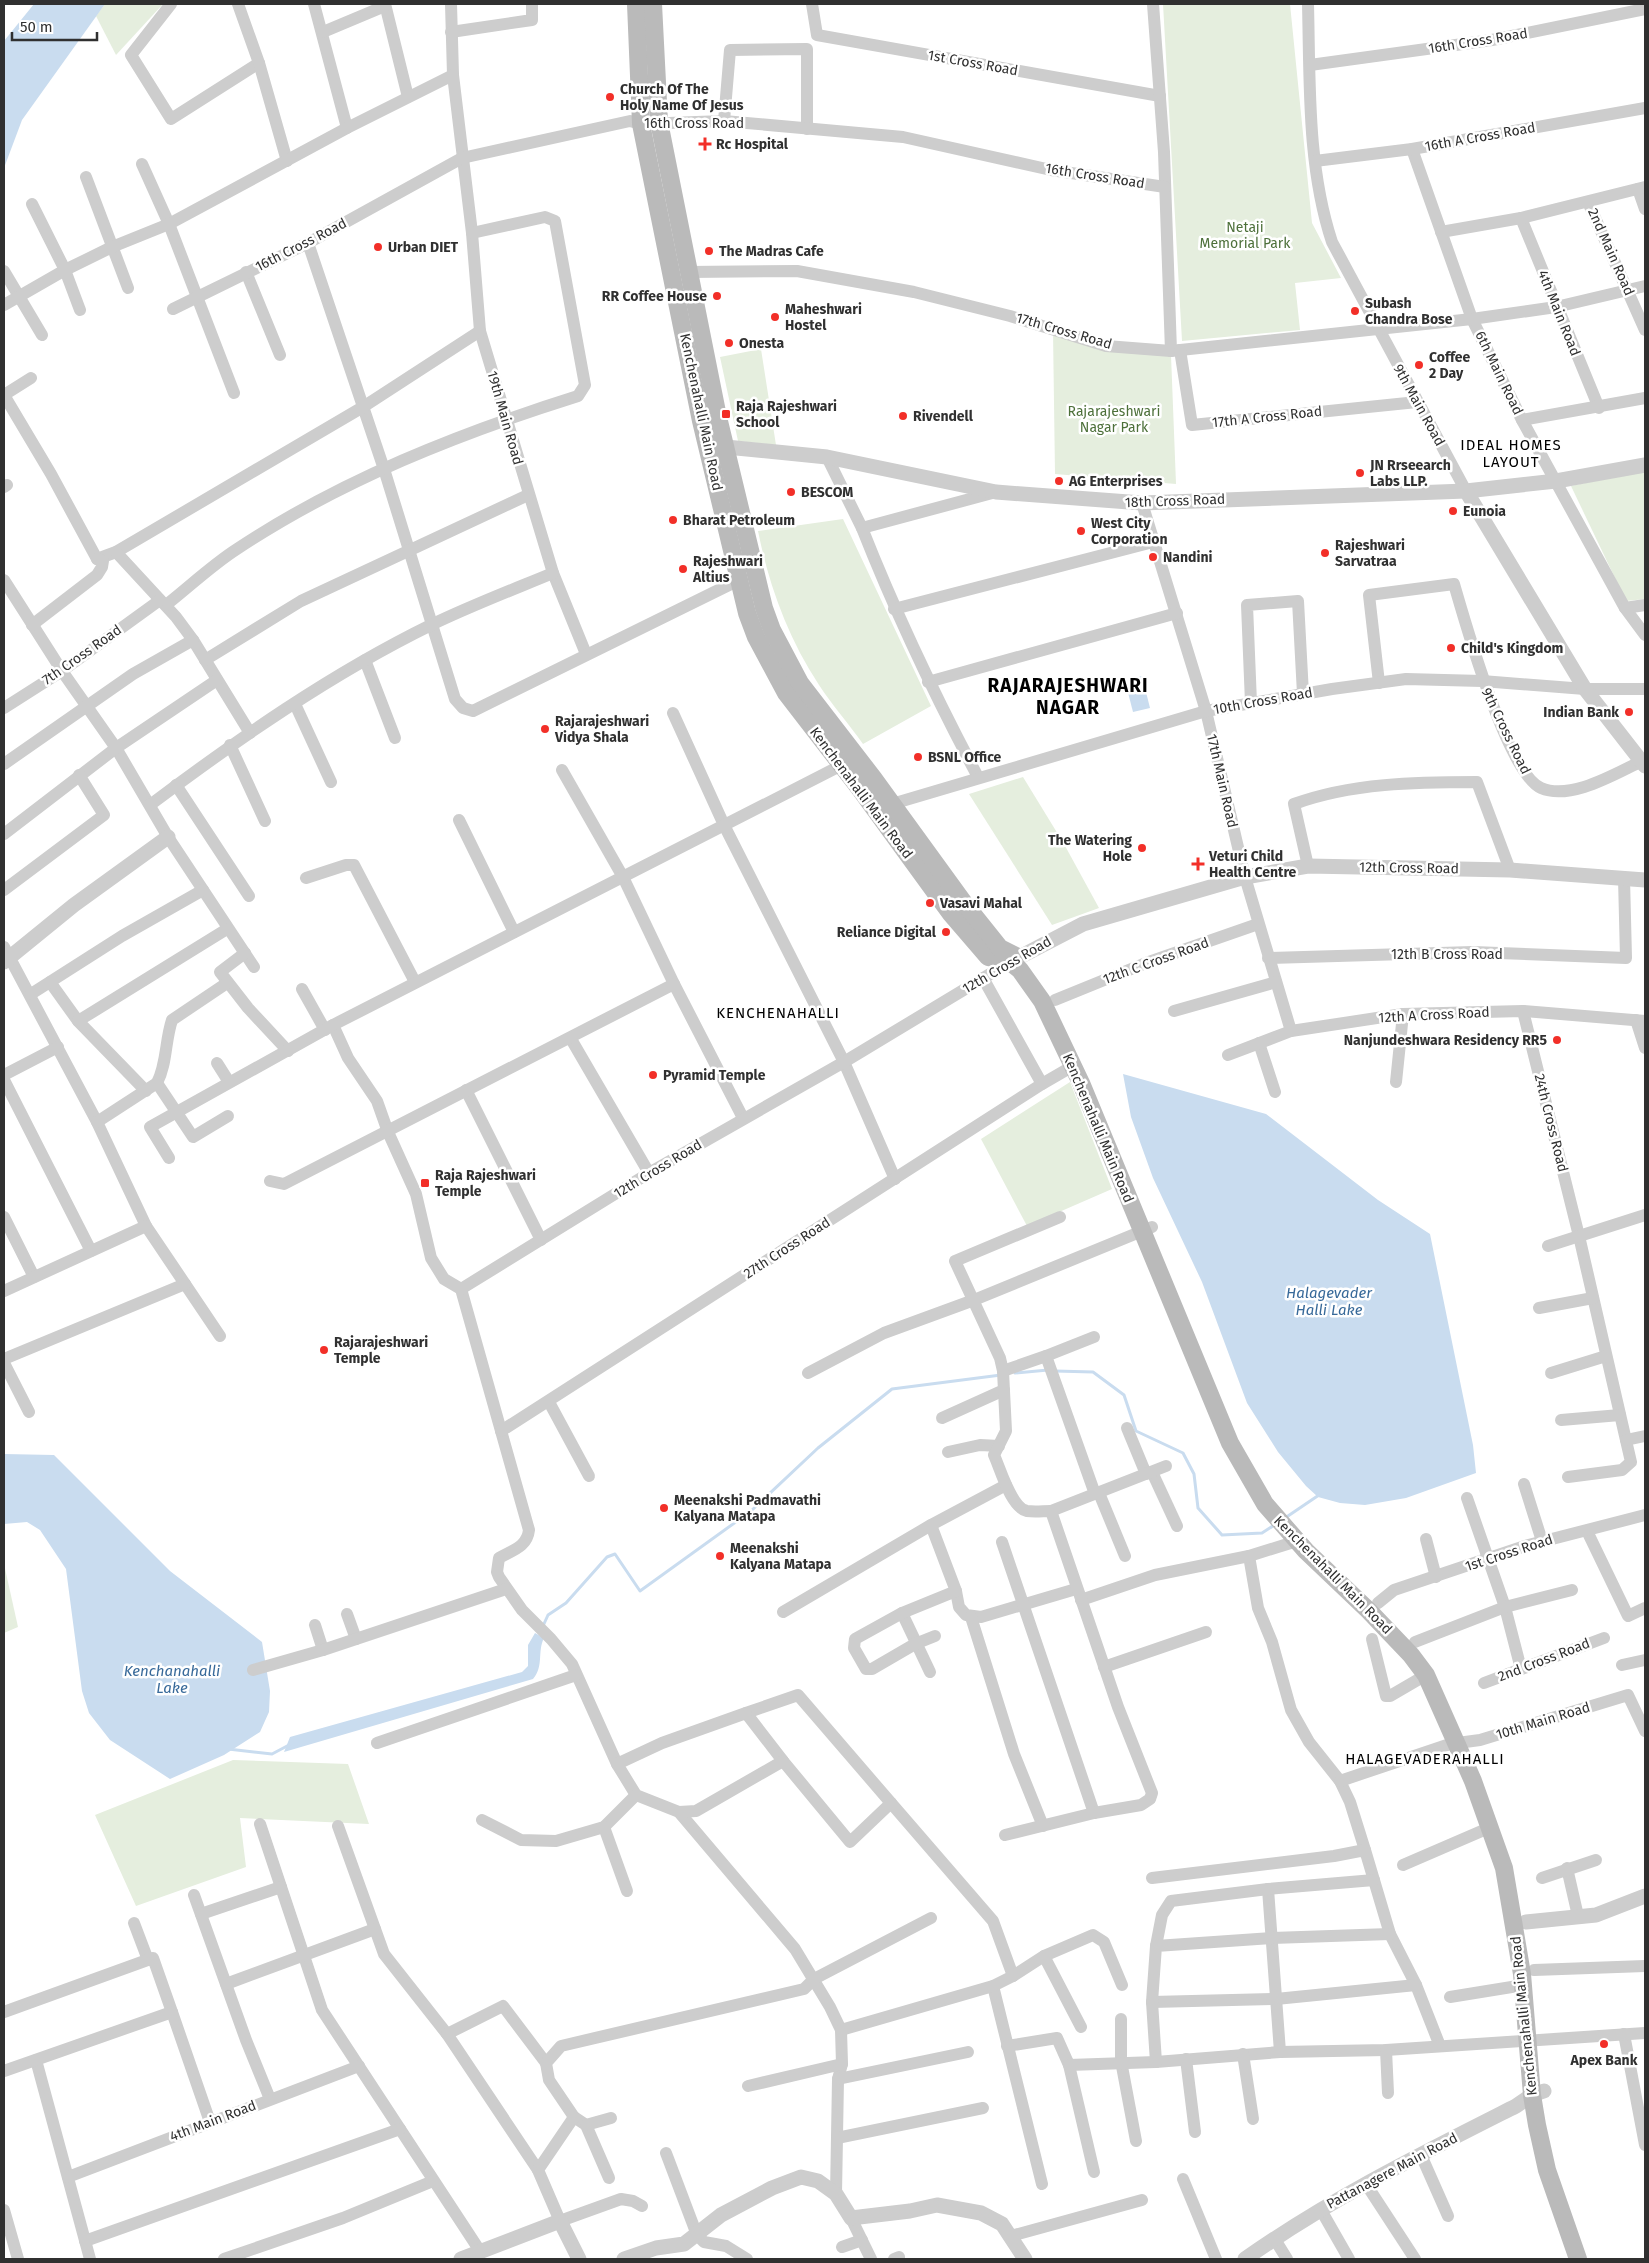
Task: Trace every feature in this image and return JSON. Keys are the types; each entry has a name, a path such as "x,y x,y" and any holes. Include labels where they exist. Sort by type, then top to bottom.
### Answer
{"main road":[{"name":"Kenchenahalli Main Road","path":"636,4 650,123 707,446 739,580 756,637 786,692 892,804 964,903 1000,948 1014,959 1026,976 1042,1001 1147,1229"},
{"name":"Kenchenahalli Main Road","path":"653,4 650,123 688,272 725,447 764,608 772,630 800,683 950,914 988,956 1028,961 1055,1000 1092,1079 1147,1229 1230,1443 1287,1524 1370,1611 1426,1675 1463,1743 1502,1823 1516,1865 1534,1970 1534,2039 1547,2170 1578,2259"},
{"name":"Kenchenahalli Main Road","path":"1287,1524 1378,1603 1415,1642 1436,1669 1463,1743 1504,1868 1534,2039"},
{"name":"Kenchenahalli Main Road","path":"1538,2093 1559,2167 1591,2259"}],"street":[{"path":"172,4 131,55 171,119 260,63"},
{"path":"238,4 260,63 287,161"},
{"path":"314,4 347,128"},
{"name":"19th Main Road","path":"451,4 453,75 472,233 480,331 553,573 586,654"},
{"path":"451,32 532,20 532,4"},
{"name":"1st Cross Road","path":"812,4 817,35 1160,96"},
{"path":"1153,4 1176,351"},
{"name":"9th Main Road","path":"1308,4 1314,161 1322,213 1332,242 1466,490 1585,689 1644,763"},
{"path":"323,32 385,5 408,97"},
{"name":"16th Cross Road","path":"1310,65 1492,40 1645,9"},
{"path":"724,121 730,50 807,49 807,128"},
{"path":"4,305 65,270 112,247 169,224 347,128 453,75"},
{"name":"16th A Cross Road","path":"1314,161 1412,149 1645,108"},
{"name":"16th Cross Road","path":"173,309 196,296 308,243 462,158 630,122 724,121 903,137 1051,170 1165,187"},
{"name":"6th Main Road","path":"1412,149 1472,318 1522,420 1625,608 1645,635"},
{"path":"142,164 169,224 234,393"},
{"path":"86,177 128,288"},
{"path":"1441,232 1521,218 1642,188 1645,209"},
{"name":"2nd Main Road","path":"1588,202 1645,330"},
{"path":"32,204 65,270 80,310"},
{"name":"7th Cross Road","path":"4,708 163,603 235,550 292,514 384,469 505,418 578,396 585,385 555,221 545,217 472,233"},
{"name":"4th Main Road","path":"1521,218 1599,408"},
{"path":"308,243 384,469 455,699 463,708 473,712 586,654 739,580"},
{"name":"17th Cross Road","path":"688,272 797,271 914,292 1010,316 1106,346 1176,351 1556,307 1645,286"},
{"path":"4,272 42,334"},
{"path":"246,272 280,355"},
{"path":"97,559 116,552 363,407 480,331"},
{"name":"17th A Cross Road","path":"1176,351 1192,425 1418,402"},
{"path":"31,378 4,395 51,474 97,559"},
{"path":"1522,420 1599,408 1645,398"},
{"name":"18th Cross Road","path":"707,446 827,457 996,492 1142,503 1466,490 1556,481 1645,465"},
{"path":"827,457 862,528 894,609 928,682 978,777"},
{"path":"862,528 996,492"},
{"path":"205,660 301,601 528,495"},
{"name":"17th Main Road","path":"1142,503 1153,542 1178,613 1206,711 1245,877 1268,958 1292,1031"},
{"path":"894,609 1153,542"},
{"path":"116,552 163,603 193,640 250,733"},
{"path":"32,625 97,574 102,567 103,560 97,559"},
{"path":"150,805 230,745 365,660 432,625 553,573"},
{"path":"4,580 7,594 32,625 116,748 168,837 254,967"},
{"name":"9th Cross Road","path":"1379,683 1370,595 1454,584 1482,682 1526,776 1541,788 1556,791 1584,787 1644,763"},
{"path":"1251,703 1247,605 1298,601 1303,694"},
{"path":"1625,608 1645,605"},
{"path":"928,682 1178,613"},
{"path":"4,764 133,674 193,640"},
{"path":"365,660 395,738"},
{"name":"10th Cross Road","path":"892,804 1206,711 1303,694 1406,679 1585,689 1645,689"},
{"path":"4,834 116,748 216,680"},
{"path":"295,704 331,782"},
{"path":"673,712 724,825 844,1062 895,1179"},
{"path":"230,745 265,821"},
{"path":"169,1158 150,1127 177,1110 415,982 724,825 848,759"},
{"path":"562,770 623,877 674,984 743,1118"},
{"path":"4,890 104,815 80,775"},
{"path":"1308,866 1294,804 1318,795 1375,787 1477,782 1510,870"},
{"path":"176,785 249,896"},
{"path":"459,820 514,932"},
{"path":"168,837 6,955 31,994 97,1122 146,1226 220,1336"},
{"path":"306,878 346,865 354,865 415,982"},
{"name":"12th Cross Road","path":"461,1288 649,1173 844,1062 1014,959 1083,924 1245,877 1308,866 1510,870 1645,880"},
{"name":"12th B Cross Road","path":"1268,958 1473,952 1626,958 1624,878"},
{"path":"31,994 122,936 203,890"},
{"name":"12th C Cross Road","path":"1055,1000 1146,963 1258,924"},
{"path":"78,1021 228,929"},
{"path":"245,953 220,970 227,982 288,1051"},
{"path":"983,978 1042,1084"},
{"path":"50,982 78,1021 146,1091"},
{"path":"97,1122 157,1083 164,1067 164,1052 172,1020 227,982"},
{"path":"1174,1011 1276,982"},
{"path":"270,1181 284,1184 388,1132 466,1090 571,1039 674,984"},
{"path":"302,989 377,1101 388,1132 416,1194 431,1258 444,1279 461,1288 529,1530 528,1540 524,1545 499,1558 497,1572 506,1589 522,1610 542,1629 572,1664 616,1764 636,1795 679,1812 696,1811 783,1761"},
{"name":"12th A Cross Road","path":"1228,1055 1292,1031 1402,1014 1523,1011 1641,1020"},
{"name":"24th Cross Road","path":"1523,1011 1579,1236 1631,1462 1628,1467 1622,1470 1568,1476"},
{"path":"1396,1082 1402,1014"},
{"path":"1641,1020 1645,1048"},
{"path":"571,1039 649,1173"},
{"path":"1259,1043 1275,1092"},
{"path":"4,1075 58,1047"},
{"path":"217,1062 229,1082"},
{"name":"27th Cross Road","path":"501,1431 549,1402 1042,1084 1073,1066"},
{"path":"4,1080 91,1251"},
{"path":"157,1083 177,1110 193,1137 228,1116"},
{"path":"466,1090 541,1240"},
{"path":"1548,1246 1645,1215"},
{"path":"1060,1217 955,1261 1000,1358 1003,1371 1006,1431 994,1455 1006,1486 1016,1504 1025,1511 1051,1511 1166,1466"},
{"path":"4,1218 34,1277"},
{"path":"4,1291 146,1226"},
{"path":"808,1373 884,1333 974,1300 1147,1229"},
{"path":"4,1359 185,1284"},
{"path":"1539,1308 1593,1298"},
{"path":"1003,1371 1094,1337"},
{"path":"1046,1356 1097,1493 1125,1556"},
{"path":"1551,1373 1606,1356"},
{"path":"4,1363 29,1412"},
{"path":"942,1418 1004,1388"},
{"path":"549,1402 588,1476"},
{"path":"1561,1420 1620,1415"},
{"path":"1127,1428 1177,1526"},
{"path":"1626,1440 1645,1436"},
{"path":"948,1452 980,1445 999,1446"},
{"path":"1524,1484 1542,1541"},
{"path":"783,1612 932,1526 1006,1486"},
{"path":"1467,1498 1505,1608 1521,1669"},
{"path":"1005,1835 1094,1812 1141,1805 1150,1799 1152,1793 1104,1667 1051,1511"},
{"name":"1st Cross Road","path":"1378,1603 1394,1590 1487,1559 1542,1541 1645,1515"},
{"path":"932,1526 962,1612 971,1617 981,1617 1023,1604 1078,1594 1155,1575 1249,1556 1287,1524"},
{"path":"1587,1531 1628,1616 1645,1608"},
{"path":"1426,1539 1436,1577"},
{"path":"1002,1542 1094,1812"},
{"path":"1249,1556 1258,1608 1272,1642 1291,1710 1309,1742 1340,1780 1350,1802 1390,1934 1416,1985 1440,2046"},
{"path":"253,1670 323,1650 506,1589"},
{"path":"1415,1642 1505,1608 1572,1590"},
{"path":"935,1636 916,1644 872,1670 866,1670 854,1648 855,1639 902,1613 956,1591"},
{"path":"902,1613 930,1672"},
{"path":"347,1614 356,1639"},
{"path":"971,1617 1014,1754 1043,1826"},
{"path":"316,1625 323,1650"},
{"path":"1104,1667 1206,1632"},
{"name":"2nd Cross Road","path":"1484,1683 1604,1638"},
{"path":"1372,1639 1386,1696 1390,1696 1426,1675"},
{"path":"1622,1665 1645,1660"},
{"path":"377,1743 576,1675"},
{"path":"616,1764 662,1743 798,1695 993,1921 1013,1976"},
{"name":"10th Main Road","path":"1340,1780 1628,1695 1645,1731"},
{"path":"746,1713 850,1842 892,1803"},
{"path":"482,1820 522,1840 556,1841 604,1827 636,1795"},
{"path":"679,1812 795,1948 814,1978 841,2030 842,2064 838,2079 836,2194"},
{"path":"260,1824 322,2010 480,2252"},
{"path":"338,1826 384,1954 447,2034 538,2170 579,2259"},
{"path":"604,1827 627,1892"},
{"path":"1403,1865 1491,1827"},
{"path":"1152,1878 1365,1850"},
{"path":"1542,1878 1596,1860"},
{"path":"1568,1868 1578,1916"},
{"path":"1156,2062 1152,2002 1156,1946 1162,1915 1171,1901 1268,1889 1374,1880"},
{"path":"201,1914 281,1887"},
{"path":"1268,1889 1280,2052"},
{"path":"194,1895 270,2099"},
{"path":"1526,1922 1596,1915 1645,1896"},
{"path":"546,2063 561,2046 804,1990 814,1978 931,1918"},
{"path":"134,1923 148,1960"},
{"path":"226,1984 375,1928"},
{"path":"1156,1946 1272,1938 1390,1934"},
{"path":"841,2030 993,1986 1013,1976 1044,1956 1093,1935 1099,1937 1104,1942 1122,1985"},
{"path":"1044,1956 1081,2026"},
{"path":"4,2012 153,1958 210,2122"},
{"path":"1534,1970 1645,1966"},
{"path":"1152,2002 1276,1999 1416,1985"},
{"path":"1450,1997 1524,1985"},
{"path":"993,1986 1042,2184"},
{"path":"447,2034 503,2006 546,2063 549,2080 574,2117 586,2126 609,2178"},
{"path":"4,2070 172,2012"},
{"path":"1121,2019 1121,2062 1136,2141"},
{"path":"1070,2065 1156,2062 1186,2058 1280,2052 1386,2050 1645,2032"},
{"path":"1624,2034 1645,2145"},
{"path":"1007,2046 1057,2038 1070,2065 1094,2172"},
{"path":"1386,2050 1388,2093"},
{"path":"838,2079 968,2052"},
{"path":"1244,2054 1253,2119"},
{"path":"1186,2058 1195,2132"},
{"path":"36,2060 90,2259"},
{"path":"748,2086 842,2064"},
{"name":"4th Main Road","path":"68,2177 358,2066"},
{"name":"Pattanagere Main Road","path":"1244,2259 1274,2238 1366,2184 1538,2093"},
{"path":"837,2138 982,2108"},
{"path":"538,2170 574,2117"},
{"path":"586,2126 611,2118"},
{"path":"85,2241 400,2129"},
{"path":"666,2153 697,2235 704,2242 726,2246 747,2259"},
{"path":"1421,2155 1448,2216"},
{"path":"624,2259 656,2248 684,2244 721,2215 772,2188 801,2177 818,2181 836,2194 851,2218 871,2259"},
{"path":"1183,2179 1216,2259"},
{"path":"224,2259 343,2218 433,2181"},
{"path":"1366,2184 1415,2259"},
{"path":"462,2259 621,2199 633,2201 642,2206"},
{"path":"1011,2236 1142,2200"},
{"path":"851,2218 937,2206 981,2213 1002,2224 1025,2259"},
{"path":"4,2210 18,2259"},
{"path":"1321,2210 1349,2259"},
{"path":"1274,2238 1287,2259"},
{"path":"842,2247 862,2240"}],"green space":[{"path":"105,4 163,4 116,55 96,16"},
{"name":"Netaji Memorial Park","path":"1163,4 1290,4 1312,223 1341,278 1295,283 1300,330 1182,341"},
{"name":"Rajarajeshwari Nagar Park","path":"1053,331 1171,355 1176,484 1055,474"},
{"path":"761,349 776,445 738,441 720,357"},
{"path":"1645,470 1645,599 1626,601 1571,486"},
{"path":"843,519 931,706 863,744 824,692 798,649 774,592 758,531"},
{"path":"1023,777 1064,844 1099,908 1052,925 969,794"},
{"path":"1070,1082 1112,1189 1027,1226 981,1139"},
{"path":"4,1564 18,1627 4,1633"},
{"path":"233,1760 348,1764 369,1824 240,1818 246,1867 136,1906 95,1815"}],"water":[{"path":"34,4 105,4 22,120 4,168 4,41"},
{"path":"1142,676 1150,708 1133,712 1125,681"},
{"name":"Halagevader Halli Lake","path":"1123,1074 1266,1114 1378,1200 1430,1234 1473,1445 1476,1473 1406,1498 1365,1505 1340,1503 1318,1497 1306,1486 1278,1452 1247,1403 1202,1282 1153,1178 1131,1117"},
{"name":"Kenchanahalli Lake","path":"4,1454 54,1455 170,1571 262,1642 270,1691 269,1712 260,1732 224,1755 170,1779 110,1740 89,1713 82,1691 66,1569 40,1530 27,1522 4,1524"},
{"path":"535,1633 544,1638 538,1669 533,1679 284,1752 290,1737 522,1672 528,1666 528,1645"}],"waterway":[{"path":"1015,1373 1048,1370"},
{"path":"1055,1371 1093,1372 1124,1395 1136,1431 1183,1453 1194,1474 1198,1508 1222,1535 1262,1533 1276,1524"},
{"path":"543,1626 548,1615 566,1603 607,1557 615,1554 640,1591 751,1511 818,1448 892,1389 1001,1375"},
{"path":"1285,1518 1319,1495"},
{"path":"228,1749 272,1754 289,1745"}],"place":[{"name":"Church Of The Holy Name Of Jesus","path":"610,97"},
{"name":"Rc Hospital","path":"705,144"},
{"name":"Urban DIET","path":"378,247"},
{"name":"The Madras Cafe","path":"709,251"},
{"name":"RR Coffee House","path":"717,296"},
{"name":"Subash Chandra Bose","path":"1355,311"},
{"name":"Maheshwari Hostel","path":"775,317"},
{"name":"Onesta","path":"729,343"},
{"name":"Coffee 2 Day","path":"1419,365"},
{"name":"Raja Rajeshwari School","path":"726,414"},
{"name":"Rivendell","path":"903,416"},
{"name":"JN Rrseearch Labs LLP.","path":"1360,473"},
{"name":"AG Enterprises","path":"1059,481"},
{"name":"BESCOM","path":"791,492"},
{"name":"Eunoia","path":"1453,511"},
{"name":"Bharat Petroleum","path":"673,520"},
{"name":"West City Corporation","path":"1081,531"},
{"name":"Rajeshwari Sarvatraa","path":"1325,553"},
{"name":"Nandini","path":"1153,557"},
{"name":"Rajeshwari Altius","path":"683,569"},
{"name":"Child's Kingdom","path":"1451,648"},
{"name":"Indian Bank","path":"1629,712"},
{"name":"Rajarajeshwari Vidya Shala","path":"545,729"},
{"name":"BSNL Office","path":"918,757"},
{"name":"The Watering Hole","path":"1142,848"},
{"name":"Veturi Child Health Centre","path":"1198,864"},
{"name":"Vasavi Mahal","path":"930,903"},
{"name":"Reliance Digital","path":"946,932"},
{"name":"Nanjundeshwara Residency RR5","path":"1557,1040"},
{"name":"Pyramid Temple","path":"653,1075"},
{"name":"Raja Rajeshwari Temple","path":"425,1183"},
{"name":"Rajarajeshwari Temple","path":"324,1350"},
{"name":"Meenakshi Padmavathi Kalyana Matapa","path":"664,1508"},
{"name":"Meenakshi Kalyana Matapa","path":"720,1556"},
{"name":"Apex Bank","path":"1604,2044"}],"district":[{"name":"IDEAL HOMES LAYOUT","path":"1511,454"},
{"name":"RAJARAJESHWARI NAGAR","path":"1068,696"},
{"name":"KENCHENAHALLI","path":"778,1013"},
{"name":"HALAGEVADERAHALLI","path":"1425,1759"}]}
